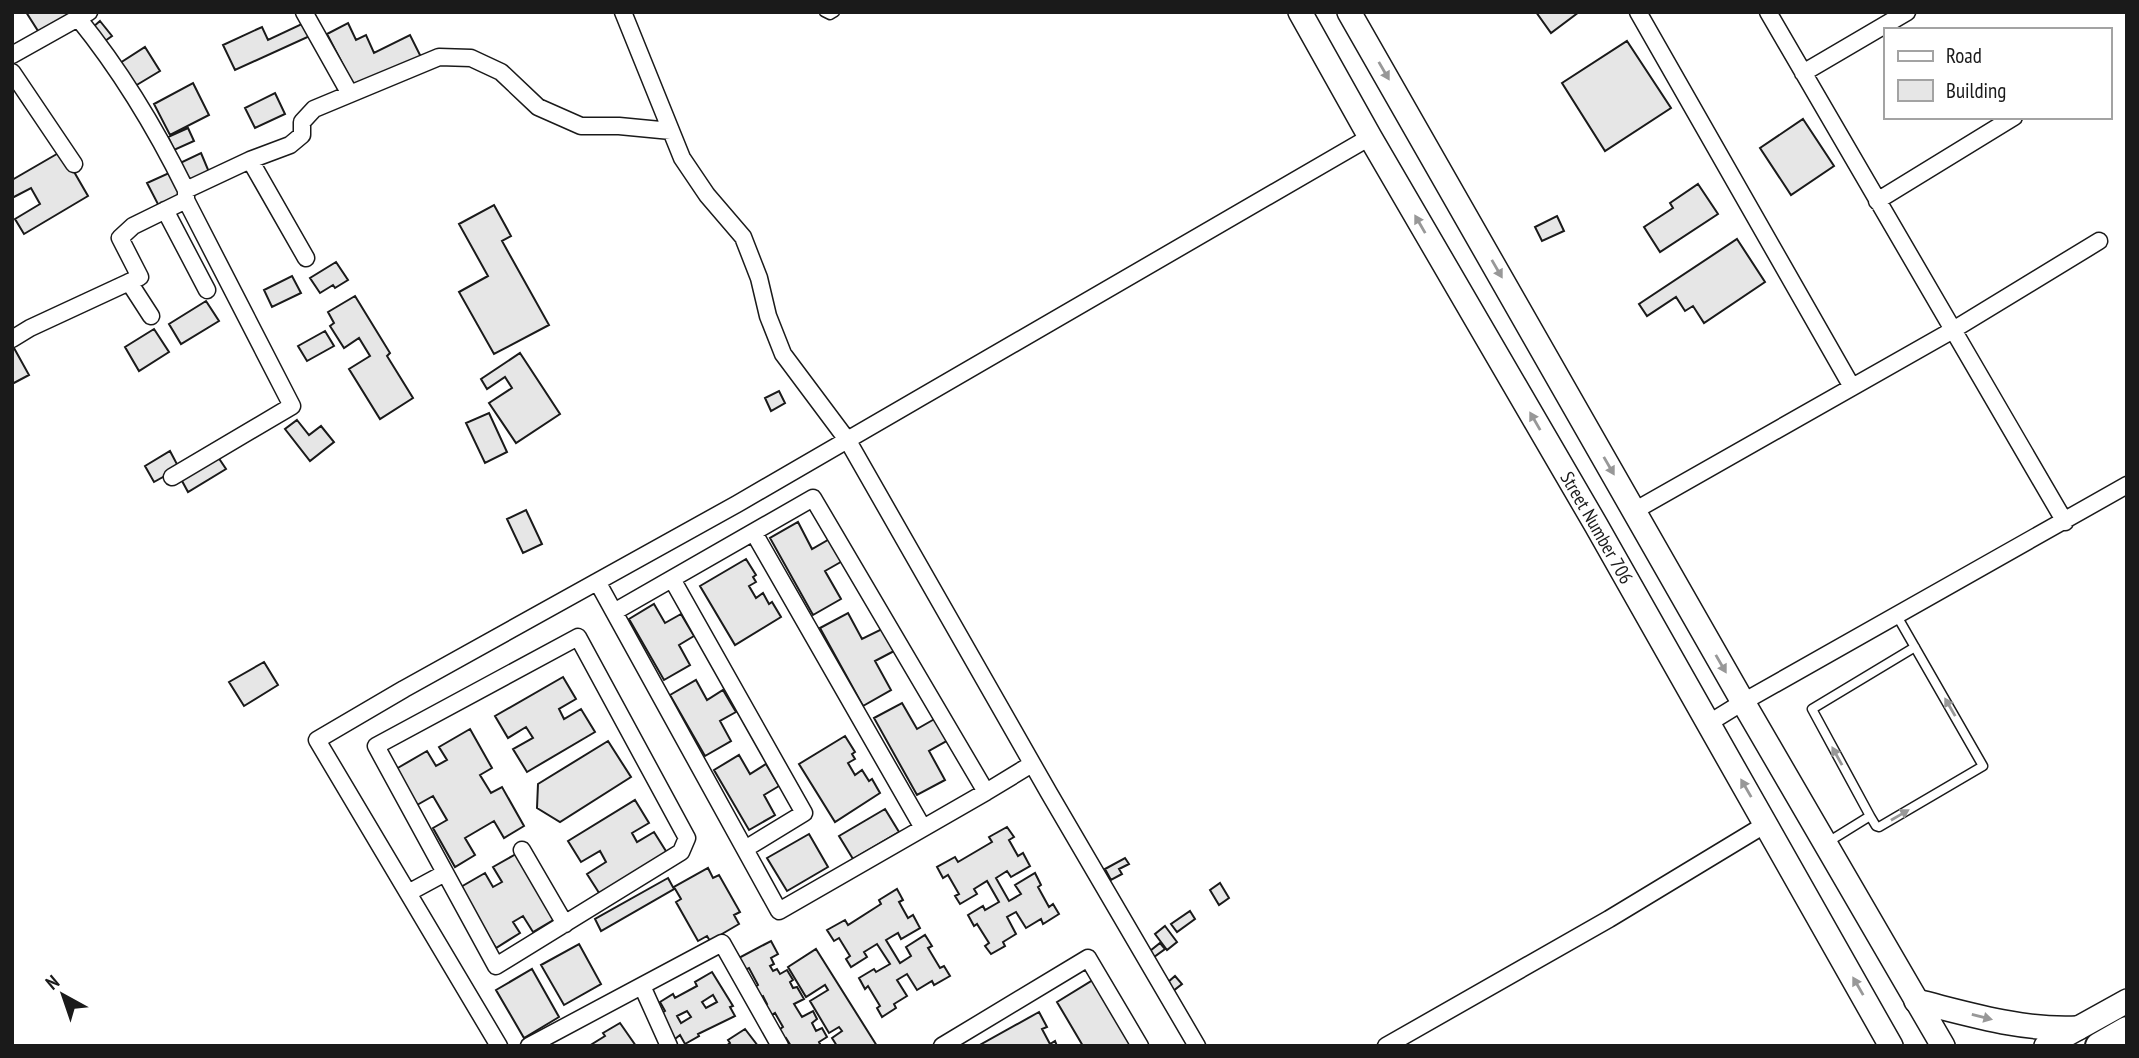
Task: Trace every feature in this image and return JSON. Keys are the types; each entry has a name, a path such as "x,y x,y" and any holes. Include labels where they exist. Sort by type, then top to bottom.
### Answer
{"main road":[{"path":"2099,1046 2127,1030"}],"street":[{"path":"304,12 350,94"},
{"path":"623,12 682,158 707,195 743,237 760,278 768,316 783,354 848,441 1197,1046"},
{"name":"Street Number 706","path":"1300,12 1370,138 1709,723 1891,1046"},
{"path":"1349,12 1943,1046"},
{"path":"1637,12 1852,387"},
{"path":"1768,12 2064,522"},
{"path":"1803,73 1907,12"},
{"path":"12,55 83,15 166,149 186,195 292,406 172,477"},
{"path":"12,339 140,277 120,238 133,226 250,160 290,145 302,135 302,122 314,109 439,57 471,58 501,72 538,107 581,126 671,131"},
{"path":"12,72 74,164"},
{"path":"1877,201 2011,119"},
{"path":"499,1046 317,740 848,441 1370,138"},
{"path":"250,160 306,258"},
{"path":"165,210 207,290"},
{"path":"1634,511 1953,330 2099,241"},
{"path":"129,282 151,316"},
{"path":"1709,723 2127,485"},
{"path":"614,612 813,498 986,792"},
{"path":"754,533 923,828"},
{"path":"672,579 804,813 745,849"},
{"path":"598,583 779,911 1032,764"},
{"path":"578,637 687,838 681,852 496,966 445,873 376,746 578,637"},
{"path":"1386,1046 1609,919 1766,824"},
{"path":"522,850 565,924"},
{"path":"408,893 445,873"},
{"path":"529,1046 550,1040 722,943 779,1046"},
{"path":"942,1046 1088,958 1140,1046"},
{"path":"642,986 669,1046"},
{"path":"1916,1001 2031,1027 2053,1030 2078,1028"},
{"path":"2046,1046 2127,1001"},
{"path":"1870,1046 1873,1012"}],"lane":[{"path":"824,12 830,15 835,12"},
{"path":"1897,616 1915,647 1983,766 1879,827 1870,816 1812,709 1915,647"},
{"path":"1826,844 1870,816"}],"building":[{"path":"26,12 69,12 71,14 40,34"},
{"path":"1536,12 1579,12 1551,33"},
{"path":"100,21 112,36 105,41 93,27"},
{"path":"306,22 312,35 235,70 223,45 262,27 268,40"},
{"path":"348,23 356,40 366,35 374,53 410,35 421,57 354,86 327,34"},
{"path":"1627,41 1671,108 1605,151 1562,83"},
{"path":"145,47 160,71 135,86 120,63"},
{"path":"193,83 209,115 170,135 154,104"},
{"path":"275,93 285,114 255,128 245,108"},
{"path":"1803,119 1834,166 1791,195 1760,148"},
{"path":"188,128 194,141 174,150 168,137"},
{"path":"62,151 88,196 24,234 15,219 40,204 31,188 12,198 12,180"},
{"path":"201,153 209,172 186,182 178,164"},
{"path":"169,173 182,199 161,210 147,183"},
{"path":"1698,184 1718,214 1660,252 1644,227 1673,208 1670,203"},
{"path":"494,205 511,236 502,241 549,325 494,354 459,292 488,276 459,224"},
{"path":"1557,216 1564,231 1542,241 1535,227"},
{"path":"1737,239 1765,282 1704,323 1693,306 1685,311 1676,297 1647,316 1639,304"},
{"path":"336,262 348,280 320,293 310,278"},
{"path":"292,276 301,293 272,307 264,290"},
{"path":"355,296 390,353 387,356 413,398 380,419 349,369 370,356 359,338 344,348 330,326 334,323 328,312"},
{"path":"206,301 219,321 181,344 169,324"},
{"path":"154,329 169,352 139,371 125,347"},
{"path":"325,331 334,346 307,361 298,346"},
{"path":"12,348 29,375 12,384"},
{"path":"520,353 560,414 516,443 489,403 512,388 505,377 487,389 481,379"},
{"path":"779,391 785,403 771,411 765,398"},
{"path":"489,413 507,452 485,463 466,423"},
{"path":"297,420 309,435 321,426 334,442 310,461 285,429"},
{"path":"170,451 179,468 154,482 145,466"},
{"path":"218,457 226,469 188,492 181,479"},
{"path":"526,510 542,544 523,553 507,519"},
{"path":"798,522 812,549 833,537 846,559 825,571 841,599 813,615 770,538"},
{"path":"746,559 756,575 753,577 756,582 749,586 756,598 763,593 781,617 735,645 700,586"},
{"path":"654,604 665,623 681,614 694,636 679,645 690,665 664,680 629,619"},
{"path":"848,613 862,639 884,628 896,650 875,661 891,690 863,706 820,628"},
{"path":"264,662 278,685 244,706 229,682"},
{"path":"563,677 576,699 559,709 564,719 581,709 595,732 527,772 513,749 533,738 526,727 508,738 495,716"},
{"path":"696,680 707,700 723,690 736,712 720,721 731,741 705,756 670,695"},
{"path":"902,703 917,729 938,717 950,739 929,751 945,780 917,795 874,718"},
{"path":"470,729 492,768 480,775 491,793 502,787 524,826 504,838 494,821 465,838 475,855 455,867 433,828 447,820 433,796 417,805 396,769 427,751 436,766 447,760 439,747"},
{"path":"845,736 855,752 852,754 855,759 848,763 855,775 862,770 869,781 872,779 880,793 835,822 799,764"},
{"path":"608,741 631,777 560,822 537,808 538,784"},
{"path":"739,755 750,774 766,764 779,786 764,795 775,815 749,830 714,770"},
{"path":"635,800 649,823 632,833 637,842 654,832 669,856 601,896 587,874 606,862 600,851 581,862 568,841"},
{"path":"885,809 899,832 853,859 839,836"},
{"path":"1007,827 1014,837 1009,840 1018,856 1023,853 1030,866 1011,877 1007,871 996,878 1009,901 1021,894 1015,885 1035,873 1041,885 1038,887 1049,907 1053,904 1059,914 1043,924 1041,919 1026,928 1016,912 1007,917 1016,934 1003,942 1005,946 991,954 985,946 989,943 968,915 983,906 985,910 999,902 987,881 974,889 977,894 960,904 955,896 959,894 948,875 943,878 937,867 955,857 958,862 992,842 989,837"},
{"path":"809,834 828,867 787,891 767,858"},
{"path":"516,854 555,919 533,932 523,916 513,922 520,933 496,948 459,888 485,873 493,887 502,882 493,867"},
{"path":"1125,858 1129,864 1119,869 1122,874 1111,880 1105,869"},
{"path":"708,868 713,878 719,875 740,912 734,915 739,924 710,941 707,936 698,941 676,902 681,899 674,887"},
{"path":"668,878 674,889 601,931 595,919"},
{"path":"1220,883 1229,898 1219,905 1210,890"},
{"path":"897,889 903,900 899,902 908,918 913,915 920,928 901,939 898,933 886,940 900,963 911,956 906,947 925,935 932,946 928,948 940,968 944,966 950,976 934,985 932,981 917,990 907,974 897,980 907,996 894,1004 896,1008 882,1017 877,1008 880,1006 868,986 865,989 859,978 890,964 877,944 864,952 867,957 851,967 846,959 850,956 839,938 834,941 827,930 845,920 848,925 881,904 879,900"},
{"path":"1190,911 1195,919 1177,932 1171,924"},
{"path":"1165,926 1177,942 1167,950 1155,934"},
{"path":"771,941 778,954 771,958 774,964 770,966 780,974 787,970 793,980 790,982 793,988 797,987 804,999 794,1004 802,1017 813,1011 817,1019 812,1023 816,1031 822,1028 827,1037 819,1042 821,1046 791,1046 786,1038 782,1040 777,1031 783,1027 775,1013 767,1018 761,1007 767,1004 763,996 757,999 752,989 758,985 749,968 741,972 735,960"},
{"path":"1160,943 1165,949 1154,957 1150,951"},
{"path":"579,944 601,984 564,1005 541,965"},
{"path":"816,949 877,1046 837,1046 832,1038 842,1031 839,1027 829,1033 810,1001 828,990 825,985 806,997 788,967"},
{"path":"532,969 559,1017 524,1038 496,990"},
{"path":"712,972 733,1006 730,1007 735,1016 698,1034 699,1036 685,1044 680,1035 675,1039 660,1014 665,1011 660,1002 673,994 675,998 697,986 695,982","holes":["713,995 717,1002 706,1008 702,1002","687,1011 691,1017 681,1023 677,1016"]},
{"path":"1175,976 1182,984 1173,991 1167,983"},
{"path":"1093,980 1133,1046 1083,1046 1057,1002"},
{"path":"1039,1012 1047,1027 1042,1029 1050,1044 1055,1041 1057,1046 978,1046"},
{"path":"620,1023 636,1046 589,1046 605,1036 603,1033"},
{"path":"745,1029 758,1046 726,1046 730,1043 728,1040"}]}
